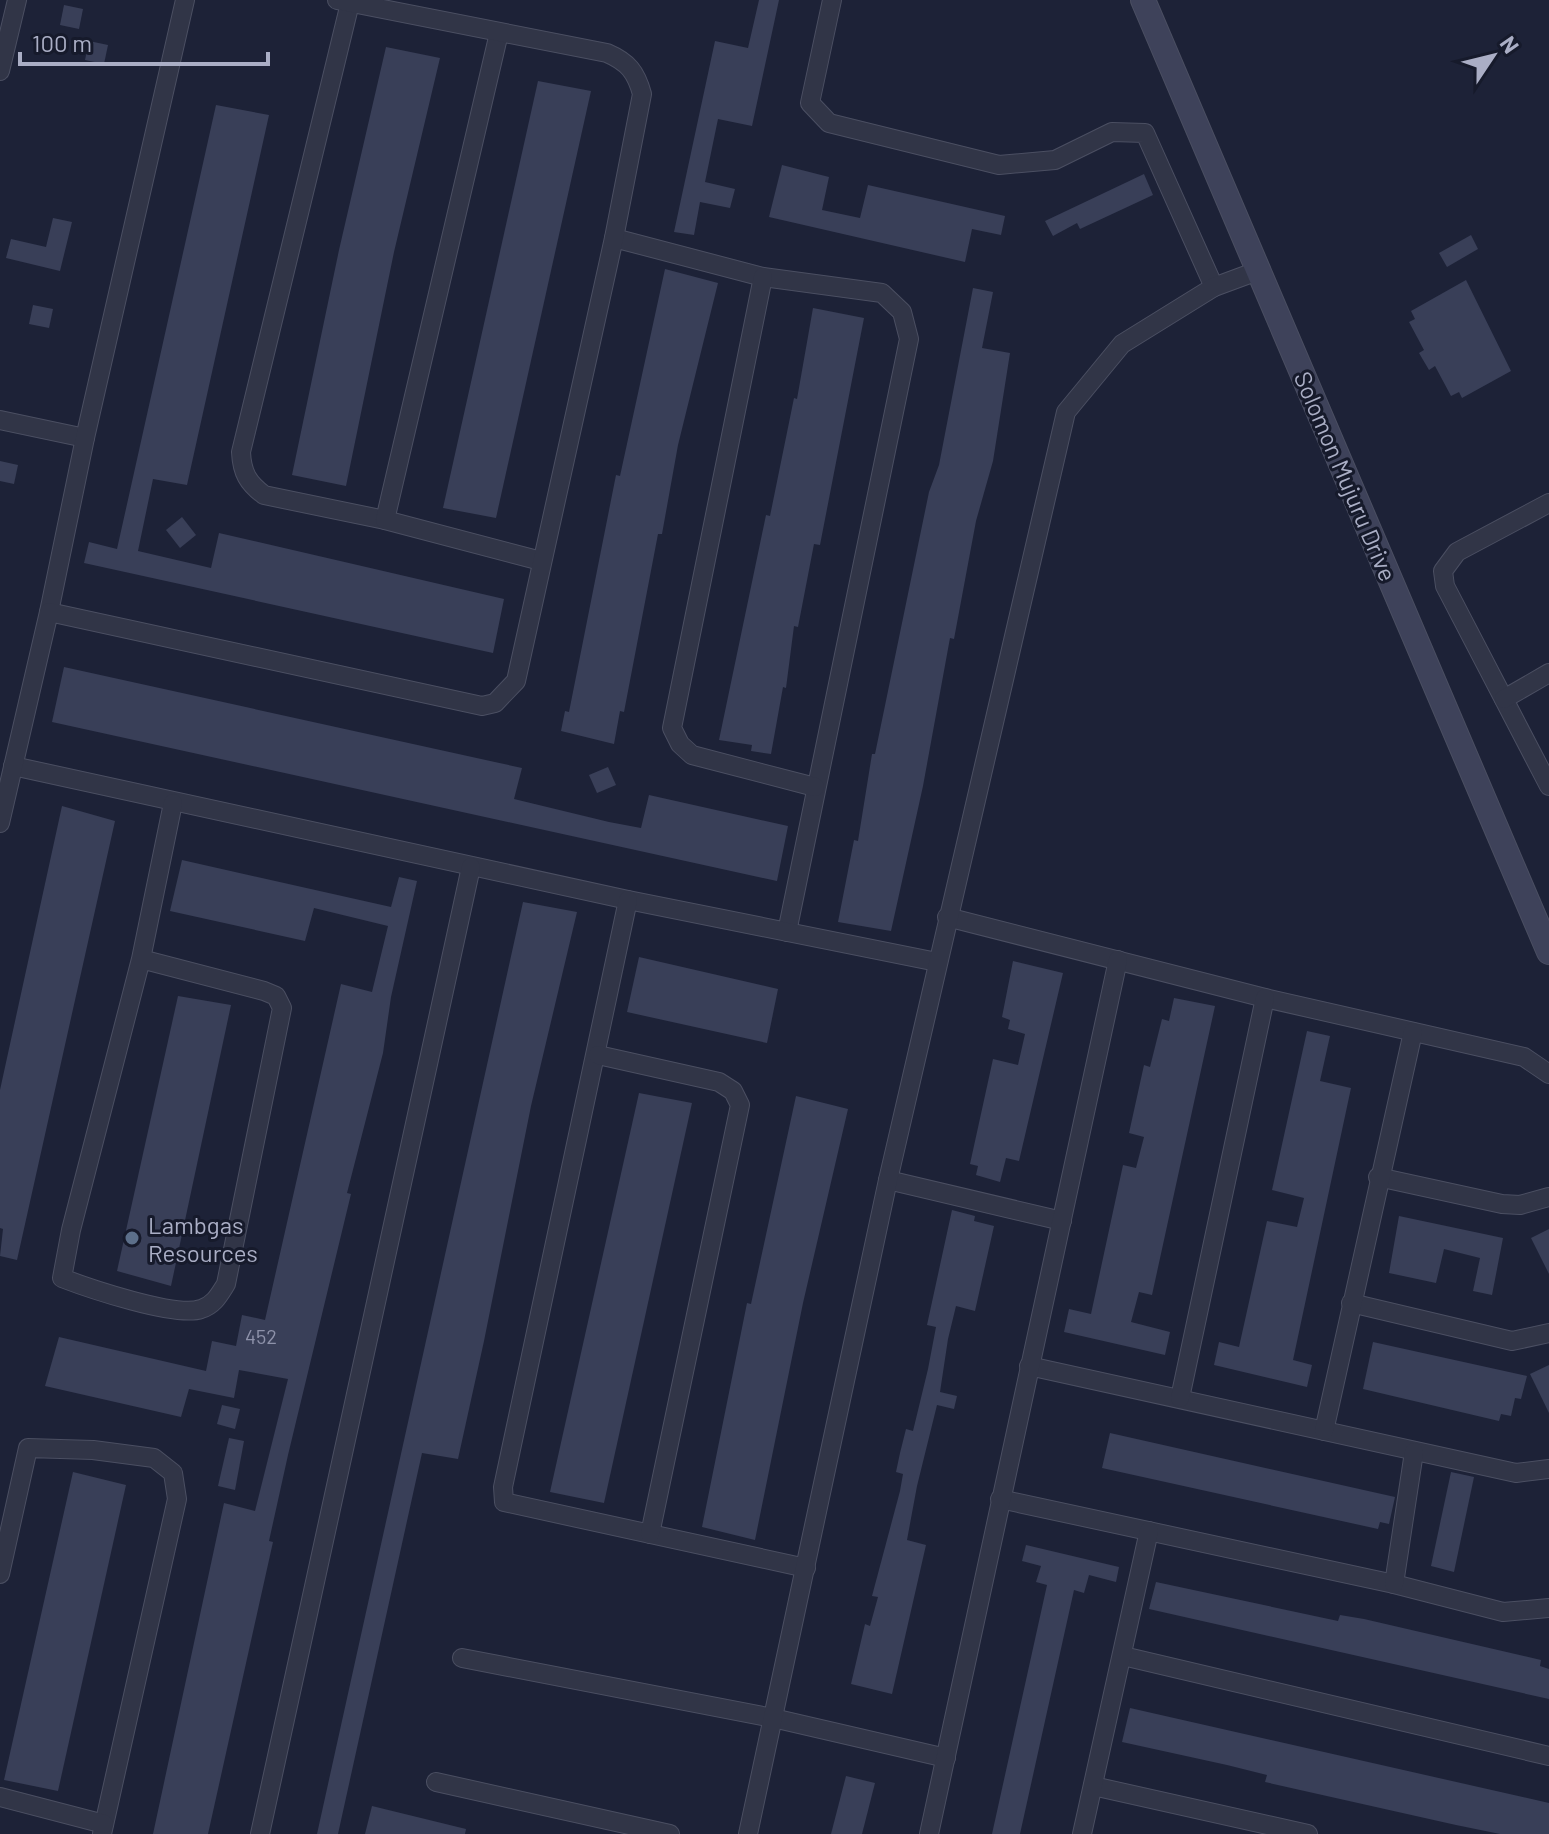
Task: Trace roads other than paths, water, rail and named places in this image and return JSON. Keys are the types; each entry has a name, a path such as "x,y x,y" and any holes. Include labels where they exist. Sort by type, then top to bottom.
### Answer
{"street":[{"path":"0,71 17,0"},
{"path":"0,823 185,0"},
{"path":"832,0 810,103 829,123 999,165 1055,160 1112,132 1145,133 1214,287"},
{"name":"Solomon Mujuru Drive","path":"1143,0 1548,945"},
{"path":"49,612 482,706 495,703 516,681 614,238 642,94 637,75 624,60 607,53 344,2 241,452 242,470 251,486 264,495 385,520 541,561"},
{"path":"385,520 499,33"},
{"path":"614,238 763,277 882,293 902,312 909,339 787,932"},
{"path":"748,1834 888,1180 1066,412 1122,344 1214,287 1260,270"},
{"path":"763,277 672,728 680,744 692,755 815,787"},
{"path":"0,420 85,438"},
{"path":"1549,503 1457,552 1443,571 1445,586 1549,786"},
{"path":"1504,699 1549,673"},
{"path":"13,766 471,867 937,962"},
{"path":"141,959 264,991 276,996 282,1008 226,1284 216,1300 201,1309 185,1312 96,1291 62,1278 71,1230 141,959 173,803"},
{"path":"260,1834 471,867"},
{"path":"628,900 598,1055 503,1487 504,1502 806,1568"},
{"path":"947,917 1265,998 1524,1057 1549,1074"},
{"path":"929,1834 1118,960"},
{"path":"1180,1398 1265,998"},
{"path":"1324,1431 1378,1177 1413,1032"},
{"path":"598,1055 719,1082 733,1091 740,1105 650,1534"},
{"path":"1378,1177 1502,1204 1520,1205 1549,1197"},
{"path":"888,1180 1062,1221"},
{"path":"1351,1303 1512,1341 1549,1333"},
{"path":"1029,1366 1516,1473 1549,1469"},
{"path":"0,1574 28,1448 93,1450 154,1458 173,1473 177,1499 103,1829 0,1797"},
{"path":"1394,1584 1414,1452"},
{"path":"1000,1499 1394,1584 1503,1612 1549,1608"},
{"path":"1082,1834 1149,1531"},
{"path":"1123,1656 1549,1756"},
{"path":"462,1658 773,1718 946,1758"},
{"path":"436,1782 670,1834"},
{"path":"1093,1786 1238,1826 1308,1834"}],"place":[{"name":"Lambgas Resources","path":"132,1238"}]}
